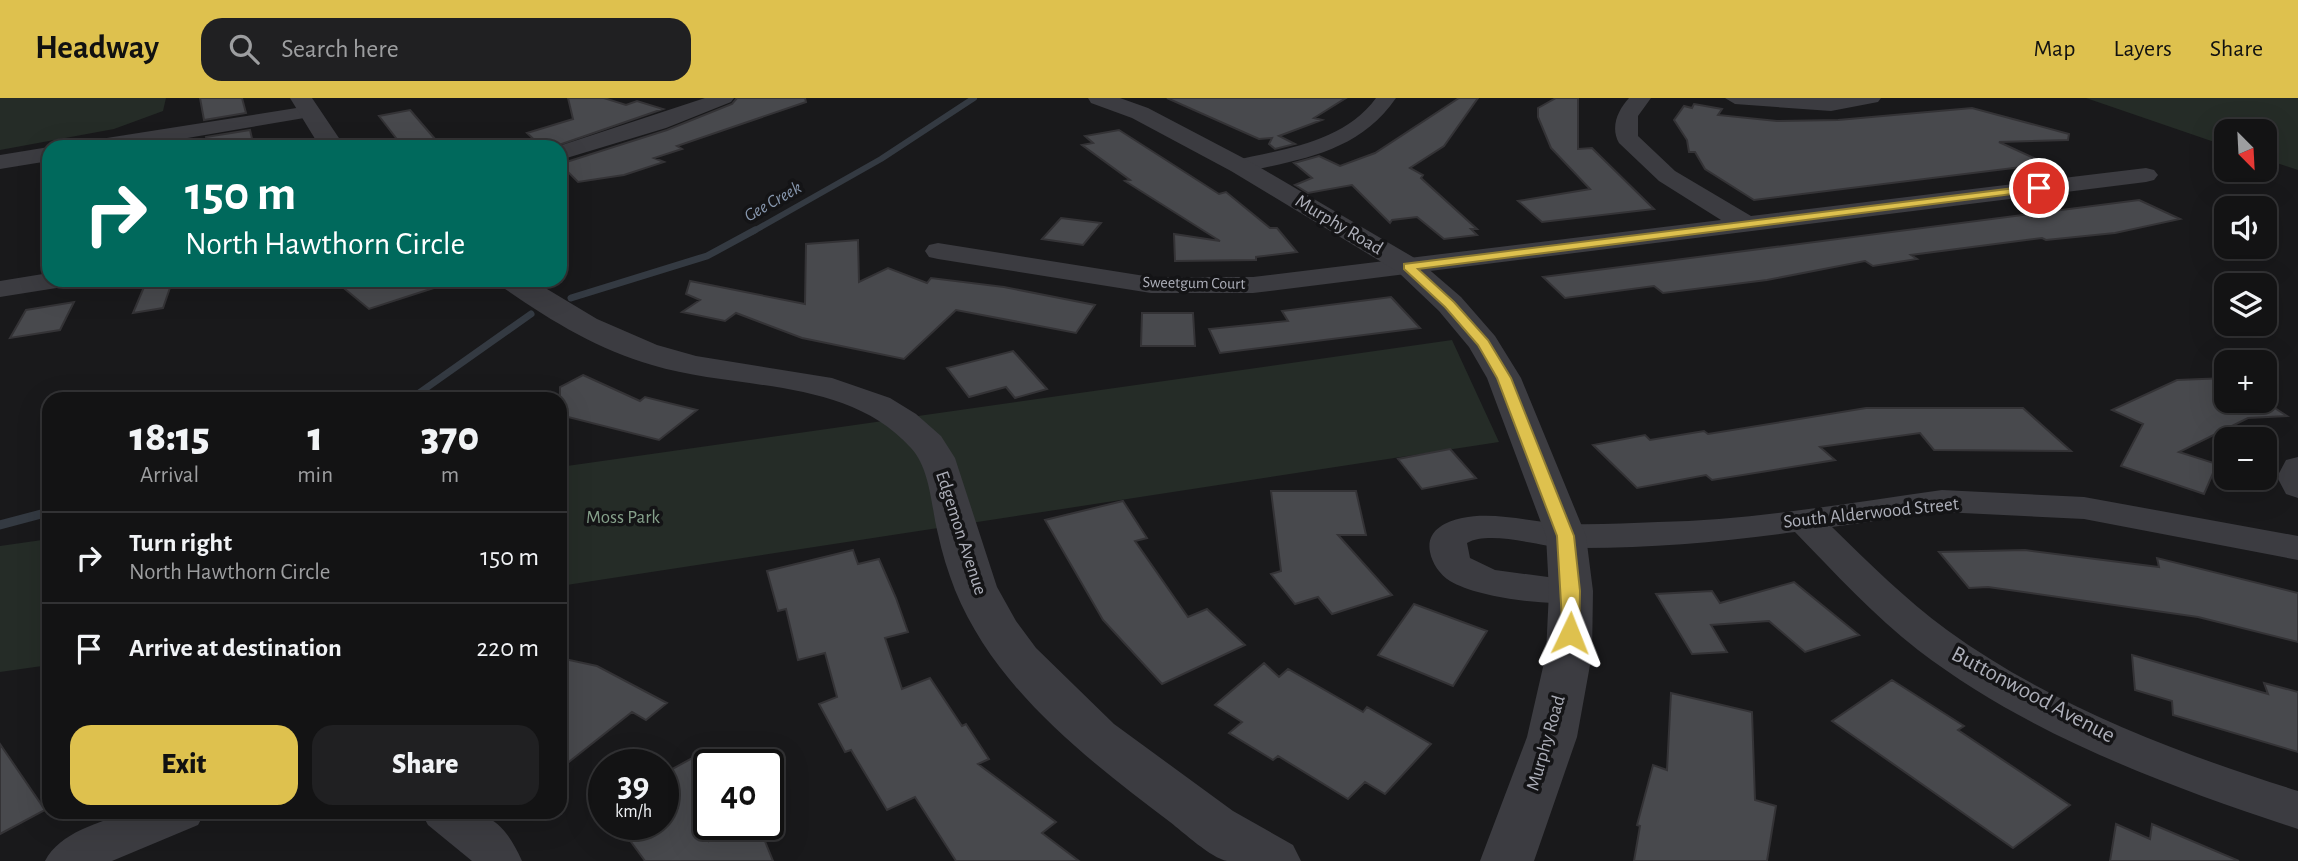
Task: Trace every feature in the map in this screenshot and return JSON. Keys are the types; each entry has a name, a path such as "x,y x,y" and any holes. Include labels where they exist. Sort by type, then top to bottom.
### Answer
{"street":[{"path":"567,151 658,123 724,98"},
{"name":"Murphy Road","path":"1099,98 1140,113 1240,166 1408,266 1450,304 1483,343 1504,378 1566,536 1571,591 1569,654 1552,737 1507,861"},
{"path":"1240,166 1338,137 1377,114 1386,98"},
{"path":"1641,98 1629,109 1625,119 1627,138 1667,176 1746,225"},
{"path":"1735,98 1820,105 1871,98"},
{"path":"129,140 305,105 327,140"},
{"path":"0,162 42,155"},
{"name":"Sweetgum Court","path":"938,251 1151,285 1253,285 2146,175"},
{"path":"0,289 42,283"},
{"name":"Edgemon Avenue","path":"522,287 562,315 612,340 666,359 737,374 820,385 876,403 903,423 930,446 945,475 960,542 982,602 1020,659 1068,712 1126,763 1245,848 1274,861"},
{"path":"2298,467 2294,477 2298,487"},
{"name":"South Alderwood Street","path":"1571,591 1482,579 1457,568 1447,551 1447,538 1465,529 1498,528 1566,536 1703,533 1942,501 2033,504 2129,514 2298,548"},
{"name":"Buttonwood Avenue","path":"1804,520 1904,617 1954,655 2085,728 2298,810"},
{"path":"70,861 105,841 163,819"},
{"path":"454,819 491,846 497,861"}],"green space":[{"path":"0,98 166,98 163,111 114,129 42,140 42,142 0,150"},
{"path":"2086,98 2298,98 2298,170 2277,163 2277,119 2214,119 2214,142"},
{"name":"Moss Park","path":"1452,340 1499,442 567,585 567,466"},
{"path":"42,540 42,666 0,672 0,546"}],"building":[{"path":"200,98 242,98 246,113 204,120"},
{"path":"568,98 604,98 626,105 637,101 663,109 567,142 567,140 534,140 527,133 573,119"},
{"path":"737,98 805,98 806,102 677,146 682,149 654,158 664,162 624,175 578,182 567,171 567,162 667,130 732,104"},
{"path":"1167,98 1346,98 1314,118 1322,120 1279,136 1295,144 1275,149 1269,144 1272,138 1259,139"},
{"path":"1459,98 1478,98 1444,146 1410,168 1423,175 1421,178 1477,229 1471,229 1477,235 1444,239 1417,217 1392,220 1390,223 1352,185 1308,193 1295,185 1312,178 1294,163 1319,156 1340,166 1375,153"},
{"path":"1556,98 1578,98 1578,149 1592,148 1654,209 1542,222 1518,201 1590,189 1551,148 1538,117 1538,108"},
{"path":"1694,104 1722,109 1718,115 1777,121 1838,120 1972,108 2069,134 2068,140 1999,142 2047,164 1754,200 1705,169 1695,152 1689,152 1687,140 1674,120 1684,106 1692,108"},
{"path":"410,110 436,140 398,140 379,116"},
{"path":"250,130 252,140 207,140 206,137"},
{"path":"1119,130 1219,194 1226,192 1270,228 1277,228 1297,252 1256,257 1256,260 1175,261 1174,234 1220,241 1125,181 1130,180 1082,145 1093,143 1085,136"},
{"path":"2139,200 2180,219 2115,233 2046,240 2042,238 1911,255 1917,259 1873,266 1865,261 1767,280 1663,293 1654,286 1565,298 1543,277"},
{"path":"1061,218 1101,223 1083,245 1042,239"},
{"path":"858,240 859,282 888,268 927,283 931,278 1004,287 1095,305 1076,333 956,310 904,359 802,338 736,313 725,321 682,312 700,300 686,294 690,281 805,304 806,244"},
{"path":"144,287 170,287 163,308 133,313"},
{"path":"342,287 437,287 369,309"},
{"path":"1391,297 1420,328 1220,353 1209,329 1288,321 1282,311"},
{"path":"74,302 60,330 10,338 26,310"},
{"path":"1142,313 1193,313 1195,346 1141,346"},
{"path":"1013,351 1047,389 1015,398 1006,387 969,397 947,368"},
{"path":"583,375 640,401 645,397 697,410 659,440 567,417 567,392 560,392 560,387"},
{"path":"2214,378 2214,413 2277,413 2277,409 2287,416 2248,418 2230,427 2214,427 2214,435 2179,452 2214,463 2214,471 2204,494 2121,466 2143,424 2112,410 2177,380"},
{"path":"1866,408 2023,408 2071,451 1934,450 1920,433 1820,447 1835,460 1712,480 1706,475 1637,488 1593,445 1645,435 1650,440 1704,431 1708,434"},
{"path":"1450,449 1476,478 1422,489 1398,459"},
{"path":"1271,491 1356,491 1366,535 1338,535 1392,595 1332,614 1318,597 1295,604 1271,574 1281,571"},
{"path":"1123,501 1147,538 1135,541 1188,617 1207,609 1245,645 1162,684 1103,620 1045,520"},
{"path":"853,550 858,564 879,559 908,632 885,638 902,689 930,678 962,726 966,724 989,759 978,764 1056,822 1042,833 1079,861 956,861 915,797 887,810 851,750 845,752 819,704 837,697 825,653 798,660 786,609 778,611 767,571"},
{"path":"2025,550 2159,567 2157,558 2298,593 2298,642 2198,617 1988,587 1969,588 1939,552"},
{"path":"1794,582 1859,635 1805,652 1769,621 1711,625 1727,652 1692,654 1656,594 1712,591 1720,603"},
{"path":"1414,604 1487,631 1453,686 1378,655"},
{"path":"2132,655 2268,694 2264,683 2298,692 2298,752 2173,715 2172,701 2135,690"},
{"path":"567,660 597,666 667,703 646,720 632,712 567,763"},
{"path":"1264,663 1279,677 1288,669 1363,712 1367,707 1431,744 1385,794 1365,782 1348,799 1278,756 1273,760 1229,733 1242,722 1215,705"},
{"path":"1892,680 1964,726 1958,730 2070,805 2013,848 1832,721"},
{"path":"1671,693 1752,712 1755,800 1776,806 1767,861 1634,861 1640,826 1637,825 1653,765 1667,770"},
{"path":"0,744 42,806 42,812 0,834"},
{"path":"693,758 693,840 764,840 773,861 645,861 630,840 679,840 679,765"},
{"path":"2116,824 2150,839 2152,824 2239,861 2110,861"}],"waterway":[{"name":"Gee Creek","path":"752,232 881,159 974,98"},
{"name":"Gee Creek","path":"571,298 707,256 755,230"},
{"name":"Gee Creek","path":"420,392 531,314"},
{"name":"Gee Creek","path":"0,525 42,514"}],"route":[{"path":"1570,633 1571,591 1566,536 1504,378 1483,343 1450,304 1408,266 2039,188"}]}
